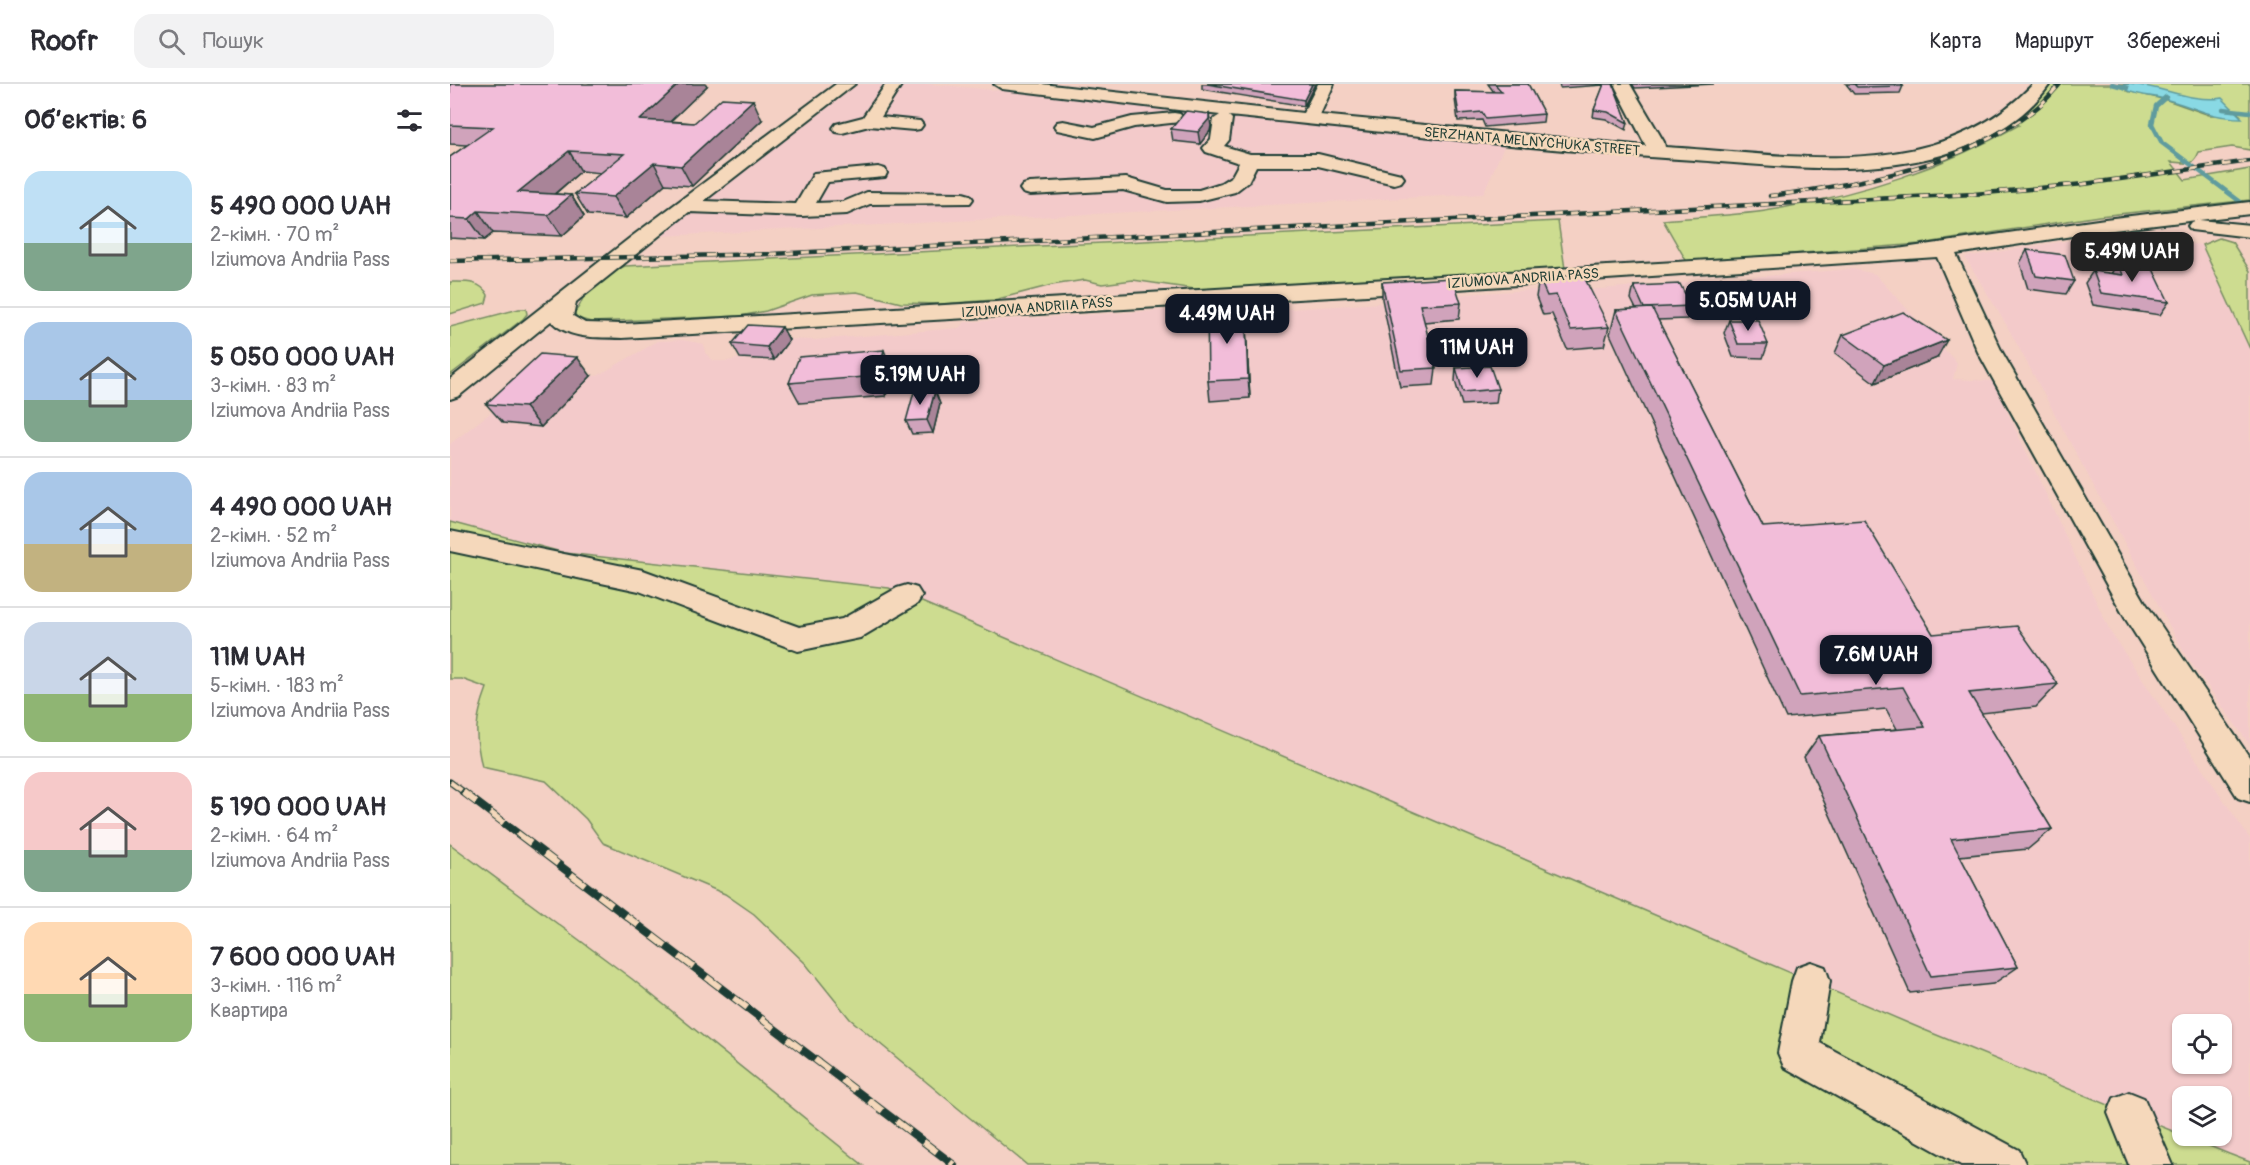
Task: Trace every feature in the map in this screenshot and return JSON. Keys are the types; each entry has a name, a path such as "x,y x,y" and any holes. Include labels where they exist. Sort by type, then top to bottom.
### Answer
{"street":[{"path":"450,391 685,206 847,84"},
{"path":"869,121 891,92 894,84"},
{"name":"SERZHANTA MELNYCHUKA STREET","path":"1002,84 1228,115 1309,119 1565,146 1656,153 1823,160 1875,160 1917,156 1980,134 2017,109 2042,84"},
{"path":"1309,119 1326,84"},
{"path":"1622,84 1655,142 1656,153"},
{"path":"1063,126 1095,133 1132,122 1228,115 1220,140 1212,148 1249,160 1318,160 1394,178"},
{"path":"842,128 869,121 914,124"},
{"path":"1030,189 1126,184 1138,191 1161,197 1210,193 1238,182 1244,175 1249,160"},
{"path":"802,210 821,177 881,166 867,198"},
{"path":"685,206 802,210 847,208 867,198 963,199"},
{"name":"IZIUMOVA ANDRIIA PASS","path":"565,302 561,319 580,330 622,331 1791,262 1944,250 2250,208"},
{"path":"2144,221 2242,231"},
{"path":"1944,250 1990,352 2135,610 2250,787"},
{"path":"450,541 643,581 798,639 849,630 907,596"},
{"path":"1811,981 1798,1053 2004,1165"},
{"path":"2129,1113 2151,1165"}],"shaded area":[{"path":"859,84 930,84 1069,97 1226,117 1505,144 1483,194 661,236"},
{"path":"2098,236 2202,245 2250,349 2250,745 2186,656 2007,326 1965,257"},
{"path":"1853,269 1875,274 1957,363 1953,379 1993,381 2111,633 2250,839 2250,1162 2209,1146 2232,1146 2232,1086 2172,1086 2172,1131 1922,1029 565,553 450,522 450,444 546,370 597,376 658,341 683,340 704,344 705,353 714,361 728,361 740,358 755,338 814,340 959,328 965,322 1257,305 1259,311 1382,303 1381,299 1585,287 1587,290"}],"green space":[{"path":"2032,84 2250,84 2250,150 2232,147 2199,152 2191,163 2171,162 2185,180 2250,169 2250,200 2099,216 1920,244 1687,262 1663,220 1734,215 1777,209 1841,195 1902,177 1961,154 2019,125 2001,114 2033,87","holes":["2123,85 2140,85 2178,96 2227,105 2240,115 2209,115 2167,100 2127,91"]},
{"path":"1558,221 1565,269 1201,290 1133,280 1102,284 1085,280 1052,285 994,300 941,304 901,303 857,292 812,295 766,311 740,316 591,322 577,318 574,312 594,285 625,266"},
{"path":"2219,238 2232,242 2250,271 2250,349 2202,245"},
{"path":"450,282 476,284 488,295 486,303 450,314"},
{"path":"526,309 527,314 523,319 450,375 450,327"},
{"path":"450,522 565,553 889,588 1922,1029 2172,1131 2172,1146 2209,1146 2250,1162 2250,1165 1027,1165 850,1019 805,963 754,914 725,894 603,843 586,819 546,781 482,767 477,727 487,688 462,679 450,679"},
{"path":"450,844 632,979 863,1165 450,1165"}],"water":[{"path":"2128,84 2198,98 2222,98 2242,118 2210,114 2175,102 2135,93 2119,86"}],"building":[{"path":"450,84 679,84 640,120 694,123 722,98 753,100 681,166 654,163 613,197 575,194 624,154 569,151 518,192 571,195 548,215 478,211 469,219 450,218 450,157 493,127 450,125"},
{"path":"1207,84 1312,84 1304,100"},
{"path":"1495,84 1528,84 1544,114 1486,119 1482,112 1459,114 1455,91 1502,92"},
{"path":"1604,84 1613,84 1628,123 1608,112 1594,110"},
{"path":"1854,84 1901,84 1903,86 1857,87"},
{"path":"1186,111 1209,114 1209,119 1198,132 1171,129"},
{"path":"2027,250 2065,255 2074,281 2036,276"},
{"path":"2118,262 2152,267 2169,302 2101,293 2093,271 2123,275"},
{"path":"1583,275 1609,327 1571,330 1556,295 1547,296 1539,278"},
{"path":"1453,278 1461,303 1420,305 1436,368 1401,370 1382,282"},
{"path":"1721,278 1751,278 1763,304 1733,304"},
{"path":"1680,284 1691,306 1644,308 1634,286"},
{"path":"1245,308 1248,379 1208,381 1207,310"},
{"path":"1652,308 1763,527 1864,520 1933,634 2017,626 2058,684 1969,693 2052,829 1951,839 2018,967 1931,976 1819,736 1925,727 1903,687 1800,696 1616,310"},
{"path":"1903,312 1947,340 1884,365 1843,335"},
{"path":"1729,320 1758,320 1768,344 1738,344"},
{"path":"748,325 782,327 767,347 732,344"},
{"path":"884,350 877,376 789,383 799,357"},
{"path":"540,354 577,357 525,407 486,404"},
{"path":"1490,366 1498,389 1463,392 1456,368"},
{"path":"935,391 927,420 906,421 914,392"}],"waterway":[{"path":"2112,84 2127,88"},
{"path":"2166,97 2156,106 2152,124 2162,143 2250,209"},
{"path":"2223,109 2250,112"}],"railway":[{"path":"1770,196 1874,179 1942,159 2005,130 2038,107 2060,84"},
{"path":"450,261 771,254 1974,194 2084,184 2250,161"},
{"path":"450,782 465,793"},
{"path":"463,792 954,1165"}]}
